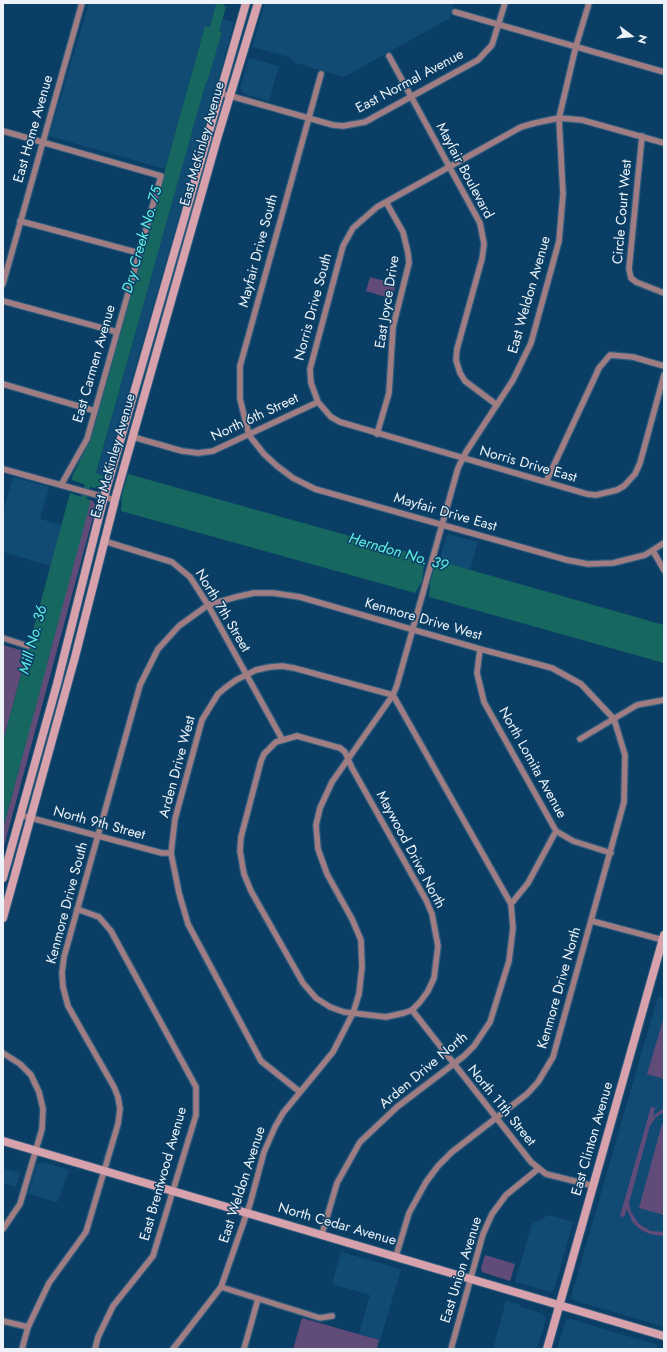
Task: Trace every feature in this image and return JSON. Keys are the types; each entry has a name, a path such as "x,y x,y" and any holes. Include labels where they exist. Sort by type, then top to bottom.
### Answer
{"main road":[{"name":"East McKinley Avenue","path":"3,878 104,498 246,3"},
{"path":"248,35 252,3"},
{"name":"East McKinley Avenue","path":"3,918 115,500 258,3"},
{"path":"133,436 129,428 140,388 142,368"},
{"path":"80,635 80,616 86,591 82,584"},
{"name":"East Clinton Avenue","path":"547,1349 663,938"},
{"name":"North Cedar Avenue","path":"3,1141 560,1304 664,1336"}],"street":[{"name":"East Home Avenue","path":"3,284 82,3"},
{"name":"East Normal Avenue","path":"220,93 333,125 354,124 372,118 478,60 492,45 505,3"},
{"name":"East Weldon Avenue","path":"173,1349 221,1287 247,1212 269,1140 283,1113 333,1052 353,1013 359,994 362,967 361,940 352,919 322,863 316,839 316,825 325,795 393,695 462,458 514,380 526,356 556,255 561,227 563,202 559,118 576,46 589,3"},
{"path":"455,12 664,72"},
{"name":"Mayfair Boulevard","path":"389,56 478,217 484,244 481,266 457,349 457,365 462,378 468,385 497,405"},
{"name":"Mayfair Drive South","path":"249,435 240,399 240,366 320,74"},
{"path":"559,118 590,122 664,143"},
{"name":"Norris Drive South","path":"318,402 311,383 311,360 343,246 358,222 367,213 386,202 521,128 559,118"},
{"path":"3,131 42,142"},
{"name":"Circle Court West","path":"642,136 629,269 631,278 636,282 664,293"},
{"name":"East Carmen Avenue","path":"42,142 161,176 87,439 62,485"},
{"name":"East Joyce Drive","path":"377,434 389,392 394,327 409,263 403,232 386,202"},
{"path":"20,221 139,254"},
{"path":"3,301 117,332"},
{"path":"546,482 599,368 610,355 633,357 664,366"},
{"name":"Norris Drive East","path":"318,402 331,417 340,422 377,434 596,495 610,493 624,486 638,468 664,375"},
{"path":"3,384 95,411"},
{"name":"North 6th Street","path":"133,436 182,451 198,453 213,451 318,402"},
{"name":"Mayfair Drive East","path":"249,435 264,454 277,466 293,478 315,489 588,564 625,561 653,552"},
{"path":"3,469 115,500"},
{"name":"North 7th Street","path":"104,541 172,562 190,577 208,605 282,739"},
{"path":"664,543 653,552 664,570"},
{"name":"Kenmore Drive West","path":"208,605 231,598 254,594 286,594 413,628 480,649 552,668 581,684 614,719"},
{"name":"Kenmore Drive South","path":"22,1349 28,1327 49,1283 86,1232 118,1124 120,1109 118,1097 114,1088 68,1006 63,987 62,973 64,957 140,685 148,666 168,637 208,605"},
{"path":"3,638 28,646"},
{"name":"North Lomita Avenue","path":"480,649 477,674 484,702 556,831 573,841 611,853"},
{"name":"Arden Drive West","path":"300,1092 261,1061 188,924 179,892 171,853 175,819 202,720 218,694 246,674 270,667 294,668 393,695"},
{"path":"393,695 511,904 528,883 556,831"},
{"path":"580,739 637,705 664,700"},
{"name":"Kenmore Drive North","path":"396,1256 409,1213 426,1182 452,1152 534,1086 553,1057 624,802 625,755 614,719"},
{"path":"349,758 340,748 297,736 282,739 270,748 261,761 241,837 240,851 244,874 251,891 309,991 330,1007 353,1013 386,1017 412,1010"},
{"name":"Maywood Drive North","path":"349,758 352,768 426,900 436,930 438,946 434,978 428,991 412,1010"},
{"name":"North 9th Street","path":"20,815 162,853 171,853"},
{"name":"Arden Drive North","path":"322,1234 337,1183 360,1142 397,1107 453,1064 478,1041 490,1022 495,1011 509,961 512,944 511,904"},
{"name":"East Brentwood Avenue","path":"77,910 99,918 111,931 196,1087 196,1115 153,1256 113,1306 98,1337 95,1349"},
{"path":"592,921 663,938"},
{"name":"North 11th Street","path":"412,1010 453,1064 538,1169 546,1174 594,1186"},
{"path":"3,1053 14,1058 26,1069 35,1083 42,1101 43,1119 36,1150 20,1204 3,1229"},
{"name":"East Union Avenue","path":"451,1349 487,1224 494,1209 506,1195 538,1169"},
{"path":"221,1287 320,1318 332,1316"},
{"path":"244,1349 258,1299"},
{"path":"3,1321 28,1327"}],"shaded area":[{"path":"89,3 217,3 210,27 205,26 165,169 49,136"},
{"path":"265,3 454,3 450,18 344,77 293,62 289,57 252,47"},
{"path":"222,19 234,22 217,84 104,476 96,474 221,32 219,32"},
{"path":"249,58 279,66 269,101 244,94 240,88"},
{"path":"370,277 396,284 392,299 366,291"},
{"path":"13,477 49,487 40,519 62,525 51,566 3,552 3,512"},
{"path":"90,500 93,501 96,506 3,850 3,829"},
{"path":"448,534 478,542 470,570 439,561"},
{"path":"3,645 27,652 3,742"},
{"path":"658,996 664,998 664,1327 573,1300 571,1297"},
{"path":"664,1017 664,1079 647,1074"},
{"path":"651,1107 655,1108 653,1116 664,1108 664,1112 656,1117 650,1126 629,1203 631,1212 639,1224 651,1231 664,1232 664,1235 661,1236 650,1234 641,1230 633,1223 627,1209 624,1217 620,1216"},
{"path":"662,1124 664,1124 664,1215 639,1208"},
{"path":"43,1162 69,1170 58,1201 56,1202 28,1194 37,1164"},
{"path":"3,1168 20,1173 16,1187 3,1183"},
{"path":"549,1215 573,1222 554,1290 551,1292 515,1282 532,1224"},
{"path":"341,1252 401,1269 380,1341 359,1334 370,1295 332,1284"},
{"path":"485,1255 515,1264 510,1281 482,1272 481,1268"},
{"path":"506,1300 521,1305 521,1307 542,1313 546,1319 537,1349 493,1349"},
{"path":"302,1318 379,1340 377,1349 293,1349"},
{"path":"570,1319 658,1345 657,1349 557,1349 566,1320"}],"water":[{"path":"216,4 226,7 219,31 222,32 206,82 96,473 104,476 101,487 94,488 72,480 72,477 89,442 205,26 210,27"},
{"name":"Herndon No. 39","path":"128,474 425,557 422,581 415,593 121,511 122,494"},
{"path":"70,493 90,500 90,504 3,829 3,742"},
{"path":"439,561 664,625 664,663 429,597 430,583 434,569"}],"waterway":[{"name":"Dry Creek No. 75","path":"219,13 222,3"},
{"name":"Mill No. 36","path":"82,504 89,480"}]}
